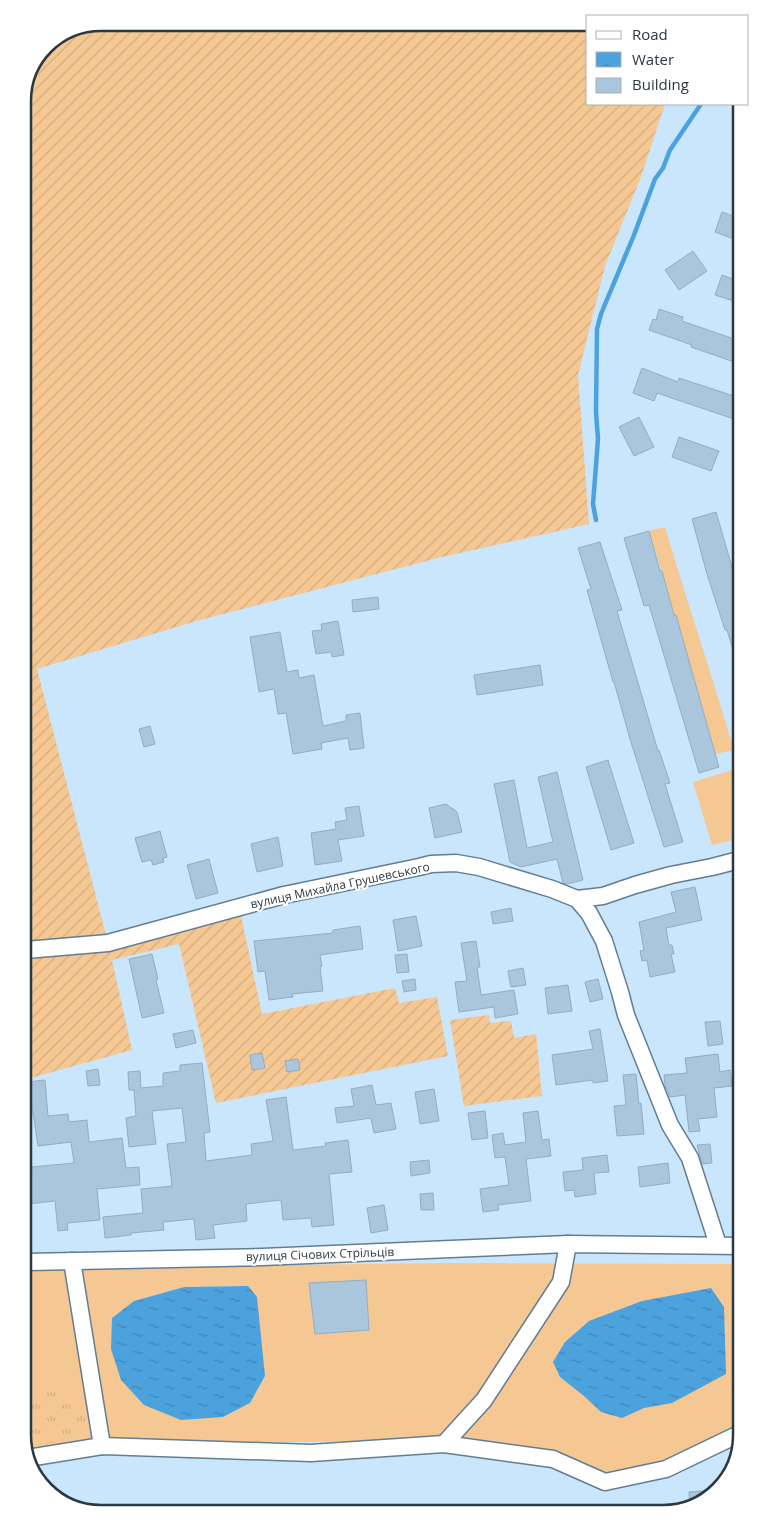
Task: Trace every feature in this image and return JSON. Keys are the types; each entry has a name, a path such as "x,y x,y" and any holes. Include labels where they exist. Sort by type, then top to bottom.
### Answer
{"street":[{"path":"577,899 603,896 652,880 733,861"},
{"name":"вулиця Михайла Грушевського","path":"31,950 108,942 284,895 431,864 456,863 479,866 577,899"},
{"path":"577,899 589,913 604,941 626,1015 670,1125 690,1158 718,1246"},
{"path":"444,1444 484,1400 560,1282 568,1244"},
{"name":"вулиця Січових Стрільців","path":"31,1262 262,1257 568,1244 733,1246"},
{"path":"72,1261 102,1446"},
{"path":"36,1457 102,1446 312,1453 444,1444 553,1459 605,1482 666,1469 733,1437"}],"green space":[{"path":"101,31 586,31 586,105 665,105 641,177 605,266 578,375 589,524 438,558 200,620 37,669 106,935 31,942 31,97 43,62 62,43 88,33"},
{"path":"665,527 733,750 715,754 676,615 664,618 670,599 649,531"},
{"path":"733,770 733,840 712,845 693,782"},
{"path":"240,911 262,1014 395,988 399,1003 437,997 448,1056 216,1103 179,944 112,960 132,1050 31,1078 31,953"},
{"path":"489,1015 490,1023 511,1021 514,1038 536,1034 542,1096 464,1106 450,1020"},
{"path":"442,1263 733,1264 733,1426 656,1466 604,1475 436,1440 216,1443 34,1453 31,1435 31,1270","holes":["248,1286 265,1376 250,1403 223,1417 134,1301 184,1287"]},
{"path":"31,1388 54,1392 72,1398 83,1412 88,1439 33,1445"}],"water":[{"path":"248,1286 257,1297 265,1376 250,1403 223,1417 181,1420 144,1405 121,1380 111,1349 112,1318 134,1301 184,1287"},
{"path":"711,1288 724,1307 726,1374 672,1403 644,1408 622,1418 601,1412 560,1377 553,1362 565,1342 589,1321 642,1301"}],"building":[{"path":"722,212 733,216 733,239 715,232"},
{"path":"693,251 707,271 679,290 665,270"},
{"path":"722,275 733,279 733,301 715,295"},
{"path":"659,309 683,317 682,321 733,339 733,362 649,330 653,319 656,320"},
{"path":"642,368 678,382 679,378 733,396 733,419 657,393 654,401 633,393"},
{"path":"639,417 654,447 634,456 619,427"},
{"path":"679,437 719,451 711,471 672,457"},
{"path":"716,512 733,571 733,650 707,574 692,519"},
{"path":"649,531 674,615 676,615 719,767 699,773 649,605 644,606 624,538"},
{"path":"600,542 622,610 617,611 658,751 670,783 665,784 683,842 664,847 613,682 587,590 591,589 578,548"},
{"path":"378,597 379,609 353,612 352,600"},
{"path":"338,621 344,655 332,657 331,652 316,654 312,631 322,630 321,624"},
{"path":"280,632 287,672 298,670 299,678 314,675 323,726 346,721 346,715 360,713 364,748 350,750 348,738 321,743 322,749 293,754 286,713 278,714 274,689 259,692 250,637"},
{"path":"540,665 543,685 477,695 474,675"},
{"path":"150,726 155,744 144,747 139,729"},
{"path":"608,760 634,843 611,850 586,767"},
{"path":"557,772 583,880 567,884 563,883 557,859 521,867 510,862 494,784 514,780 527,848 553,842 538,777"},
{"path":"446,804 457,812 462,832 435,838 429,808"},
{"path":"359,806 364,836 338,840 342,861 315,865 311,833 336,829 335,822 347,820 345,808"},
{"path":"160,831 167,857 163,858 164,862 153,865 151,860 142,862 135,838"},
{"path":"278,837 283,866 257,872 251,844"},
{"path":"209,859 218,893 196,899 187,865"},
{"path":"695,887 702,920 666,928 669,945 672,945 674,954 671,954 675,972 650,977 647,960 642,961 640,951 644,950 639,922 676,912 671,892"},
{"path":"511,908 513,921 493,924 491,912"},
{"path":"416,916 422,946 398,951 393,920"},
{"path":"360,926 363,949 320,955 323,991 292,994 293,997 269,1000 265,971 258,972 254,941 333,933 333,930"},
{"path":"476,941 480,967 477,967 481,995 514,990 518,1014 495,1018 494,1007 459,1012 455,982 467,981 461,943"},
{"path":"152,954 164,1013 142,1018 129,959"},
{"path":"407,954 409,972 397,973 395,955"},
{"path":"523,968 526,985 511,987 508,971"},
{"path":"415,979 416,990 404,992 402,981"},
{"path":"598,979 603,999 590,1002 585,982"},
{"path":"568,985 572,1011 548,1014 545,988"},
{"path":"720,1021 723,1044 708,1046 705,1022"},
{"path":"600,1029 608,1081 593,1083 593,1080 556,1085 552,1055 593,1049 589,1031"},
{"path":"193,1030 196,1043 176,1048 173,1034"},
{"path":"262,1053 265,1068 252,1070 250,1055"},
{"path":"718,1054 720,1072 730,1070 732,1086 714,1088 717,1117 698,1119 700,1131 689,1132 685,1095 670,1097 665,1085 664,1075 687,1073 685,1058"},
{"path":"298,1059 300,1070 287,1072 285,1061"},
{"path":"202,1063 210,1132 204,1133 206,1161 252,1155 251,1144 273,1141 266,1100 286,1097 293,1150 326,1146 325,1143 348,1140 352,1172 329,1174 334,1225 312,1227 311,1218 283,1220 281,1200 246,1204 247,1221 213,1225 215,1238 196,1240 194,1219 163,1222 164,1230 105,1238 103,1217 143,1213 141,1189 172,1186 167,1144 186,1142 182,1108 152,1111 156,1144 129,1147 126,1118 136,1116 134,1090 129,1090 128,1072 140,1071 141,1088 163,1086 163,1073 180,1071 180,1065"},
{"path":"98,1069 100,1085 88,1086 86,1071"},
{"path":"636,1074 644,1134 617,1136 614,1106 626,1105 623,1075"},
{"path":"45,1080 48,1116 68,1114 69,1122 87,1120 89,1142 122,1138 126,1168 139,1167 140,1185 97,1189 100,1220 67,1223 68,1230 58,1231 55,1201 31,1204 31,1167 74,1163 71,1142 38,1146 33,1112 31,1112 31,1082"},
{"path":"372,1085 376,1105 391,1103 396,1129 374,1133 371,1118 337,1123 335,1108 354,1106 351,1089"},
{"path":"434,1089 439,1121 420,1124 415,1092"},
{"path":"485,1111 488,1138 472,1140 468,1113"},
{"path":"538,1111 542,1140 549,1139 551,1156 526,1159 531,1201 498,1205 499,1210 483,1212 480,1189 509,1185 505,1157 495,1158 492,1135 503,1133 505,1145 526,1142 523,1113"},
{"path":"710,1144 712,1163 702,1164 697,1145"},
{"path":"607,1155 609,1172 594,1173 596,1194 575,1197 574,1190 565,1191 563,1172 583,1170 582,1158"},
{"path":"429,1160 430,1173 411,1176 410,1162"},
{"path":"668,1163 670,1183 640,1187 638,1167"},
{"path":"433,1193 434,1210 421,1210 420,1194"},
{"path":"384,1205 388,1230 371,1233 367,1208"},
{"path":"366,1280 369,1330 315,1334 309,1283"},
{"path":"704,1491 689,1499 689,1492"}],"waterway":[{"path":"596,520 593,504 598,439 596,412 597,329 601,314 655,179 663,168 670,150 700,105"}]}
